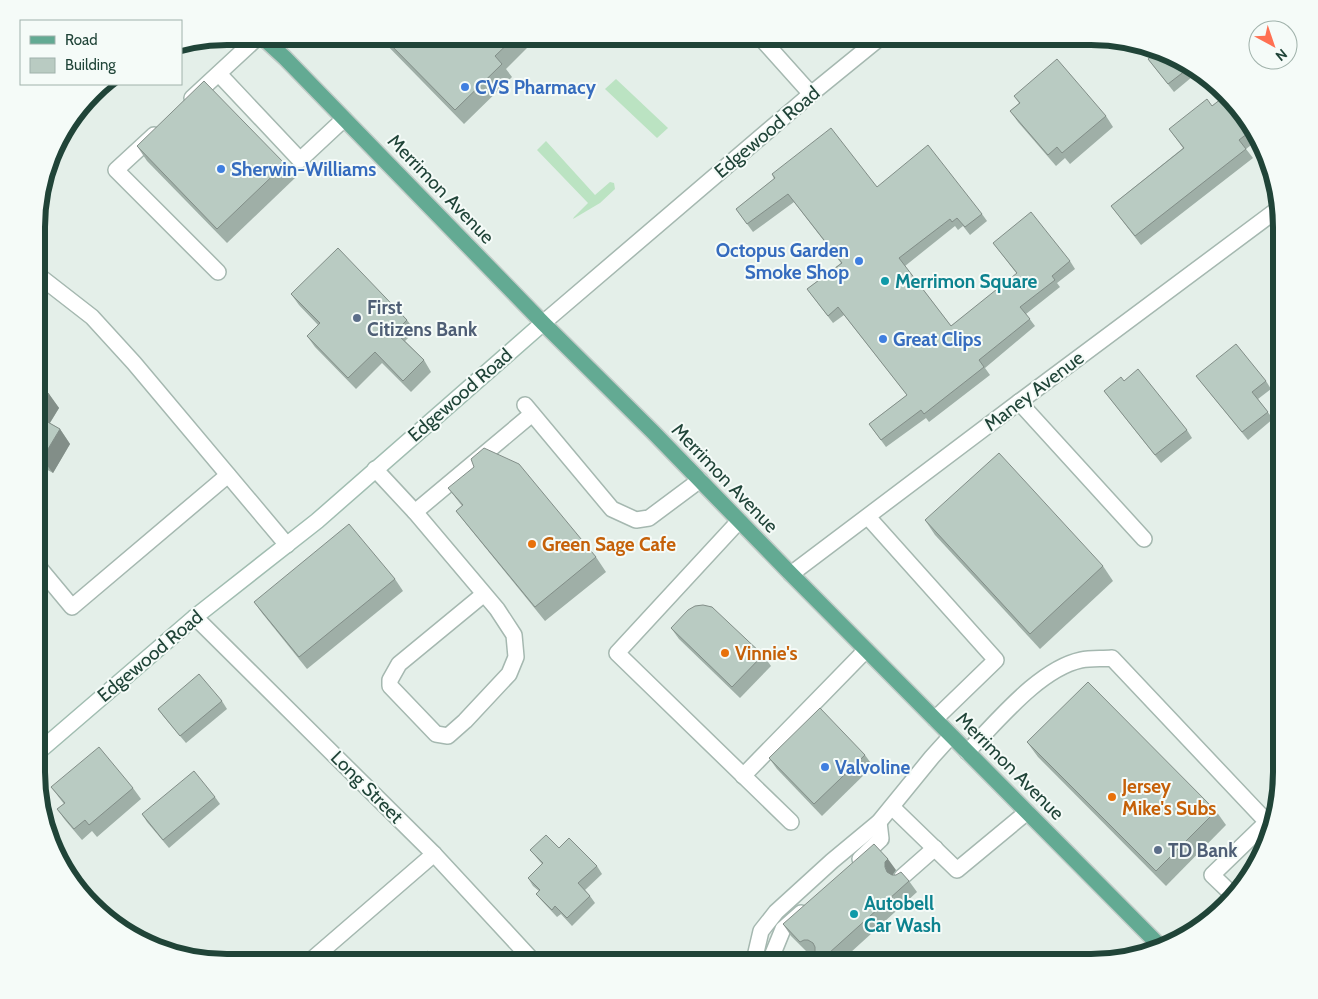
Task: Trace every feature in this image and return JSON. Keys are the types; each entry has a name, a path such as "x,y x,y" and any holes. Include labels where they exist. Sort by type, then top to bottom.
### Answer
{"main road":[{"name":"Merrimon Avenue","path":"270,45 1156,942"}],"street":[{"path":"184,106 250,45"},
{"path":"767,45 811,94"},
{"name":"Edgewood Road","path":"45,746 195,616 317,521 543,323 871,45"},
{"path":"219,74 300,160 344,119"},
{"path":"164,125 116,170 218,272"},
{"name":"Maney Avenue","path":"791,574 1273,213"},
{"path":"45,281 92,317 134,363 286,545"},
{"path":"1019,402 1144,539"},
{"path":"416,512 528,409 612,509 636,520 648,518 700,480"},
{"path":"375,469 416,512 497,609 514,635 516,657 509,674 448,736 436,734 390,686 390,680 399,664 484,594"},
{"path":"45,575 72,607 228,475"},
{"path":"868,517 996,660 935,719"},
{"path":"739,521 617,653 791,822"},
{"name":"Long Street","path":"195,616 434,854 528,954"},
{"path":"743,776 866,650"},
{"path":"968,752 1026,692 1053,671 1081,660 1112,658 1266,821"},
{"path":"756,954 761,932 776,912 832,861 879,822 932,757 952,736"},
{"path":"892,807 957,870 1027,812"},
{"path":"846,871 880,839 879,822"},
{"path":"1229,891 1212,875 1264,829"},
{"path":"902,877 934,848"},
{"path":"318,954 434,854"},
{"path":"773,954 783,929 811,904"}],"green space":[{"path":"616,79 668,128 657,138 605,89"},
{"path":"546,141 595,195 610,182 614,183 615,189 600,203 573,219 588,203 537,150"}],"building":[{"name":"CVS Pharmacy","path":"391,45 507,45 495,56 502,64 455,110"},
{"path":"1152,56 1185,71 1168,84 1148,59"},
{"path":"1057,59 1106,116 1062,153 1057,147 1048,155 1010,111 1020,103 1014,96"},
{"name":"Sherwin-Williams","path":"204,81 285,164 217,229 137,146"},
{"path":"1207,99 1212,106 1221,99 1228,107 1247,134 1239,140 1246,149 1135,236 1111,206 1184,148 1169,129"},
{"path":"831,128 877,187 928,145 982,214 965,227 957,218 952,222 950,219 899,258 951,326 1017,273 993,243 1031,212 1070,261 1052,276 1055,280 1020,307 1030,319 979,360 984,367 924,414 921,410 881,440 869,424 907,395 838,307 828,316 807,289 842,263 788,194 747,224 736,209 775,178 772,174"},
{"name":"First Citizens Bank","path":"338,248 407,320 395,332 424,360 403,381 375,352 348,378 307,336 320,323 291,294"},
{"path":"1236,344 1266,381 1252,392 1268,412 1242,432 1196,376"},
{"path":"1138,369 1187,430 1155,455 1104,391 1121,377 1124,381"},
{"path":"45,391 49,394 45,400"},
{"path":"45,421 60,429 45,454"},
{"path":"484,448 519,464 596,557 535,607 456,511 463,505 448,488 474,467 471,459"},
{"path":"999,453 1103,566 1030,634 925,520"},
{"path":"349,524 395,579 299,657 254,602"},
{"name":"Vinnie's","path":"695,606 712,607 763,655 732,687 671,628 688,610"},
{"path":"199,674 222,701 180,736 158,709"},
{"path":"1088,682 1216,811 1156,871 1027,742"},
{"name":"Valvoline","path":"820,708 865,755 814,804 769,758"},
{"path":"99,747 133,788 89,825 85,820 74,829 57,809 65,803 51,787"},
{"path":"194,771 215,797 163,840 142,814"},
{"path":"546,835 559,848 569,838 597,866 578,883 590,896 567,918 555,906 552,910 536,894 540,890 528,878 543,863 530,850"},
{"name":"Autobell Car Wash","path":"874,844 888,859 885,862 887,872 896,875 901,872 909,881 828,954 814,954 815,947 813,943 808,940 800,942 783,924"}],"place":[{"name":"CVS Pharmacy","path":"465,87"},
{"name":"Sherwin-Williams","path":"221,169"},
{"name":"Octopus Garden Smoke Shop","path":"859,261"},
{"name":"Merrimon Square","path":"885,281"},
{"name":"First Citizens Bank","path":"357,318"},
{"name":"Great Clips","path":"883,339"},
{"name":"Green Sage Cafe","path":"532,544"},
{"name":"Vinnie's","path":"725,653"},
{"name":"Valvoline","path":"825,767"},
{"name":"Jersey Mike's Subs","path":"1112,797"},
{"name":"TD Bank","path":"1158,850"},
{"name":"Autobell Car Wash","path":"854,914"}]}
